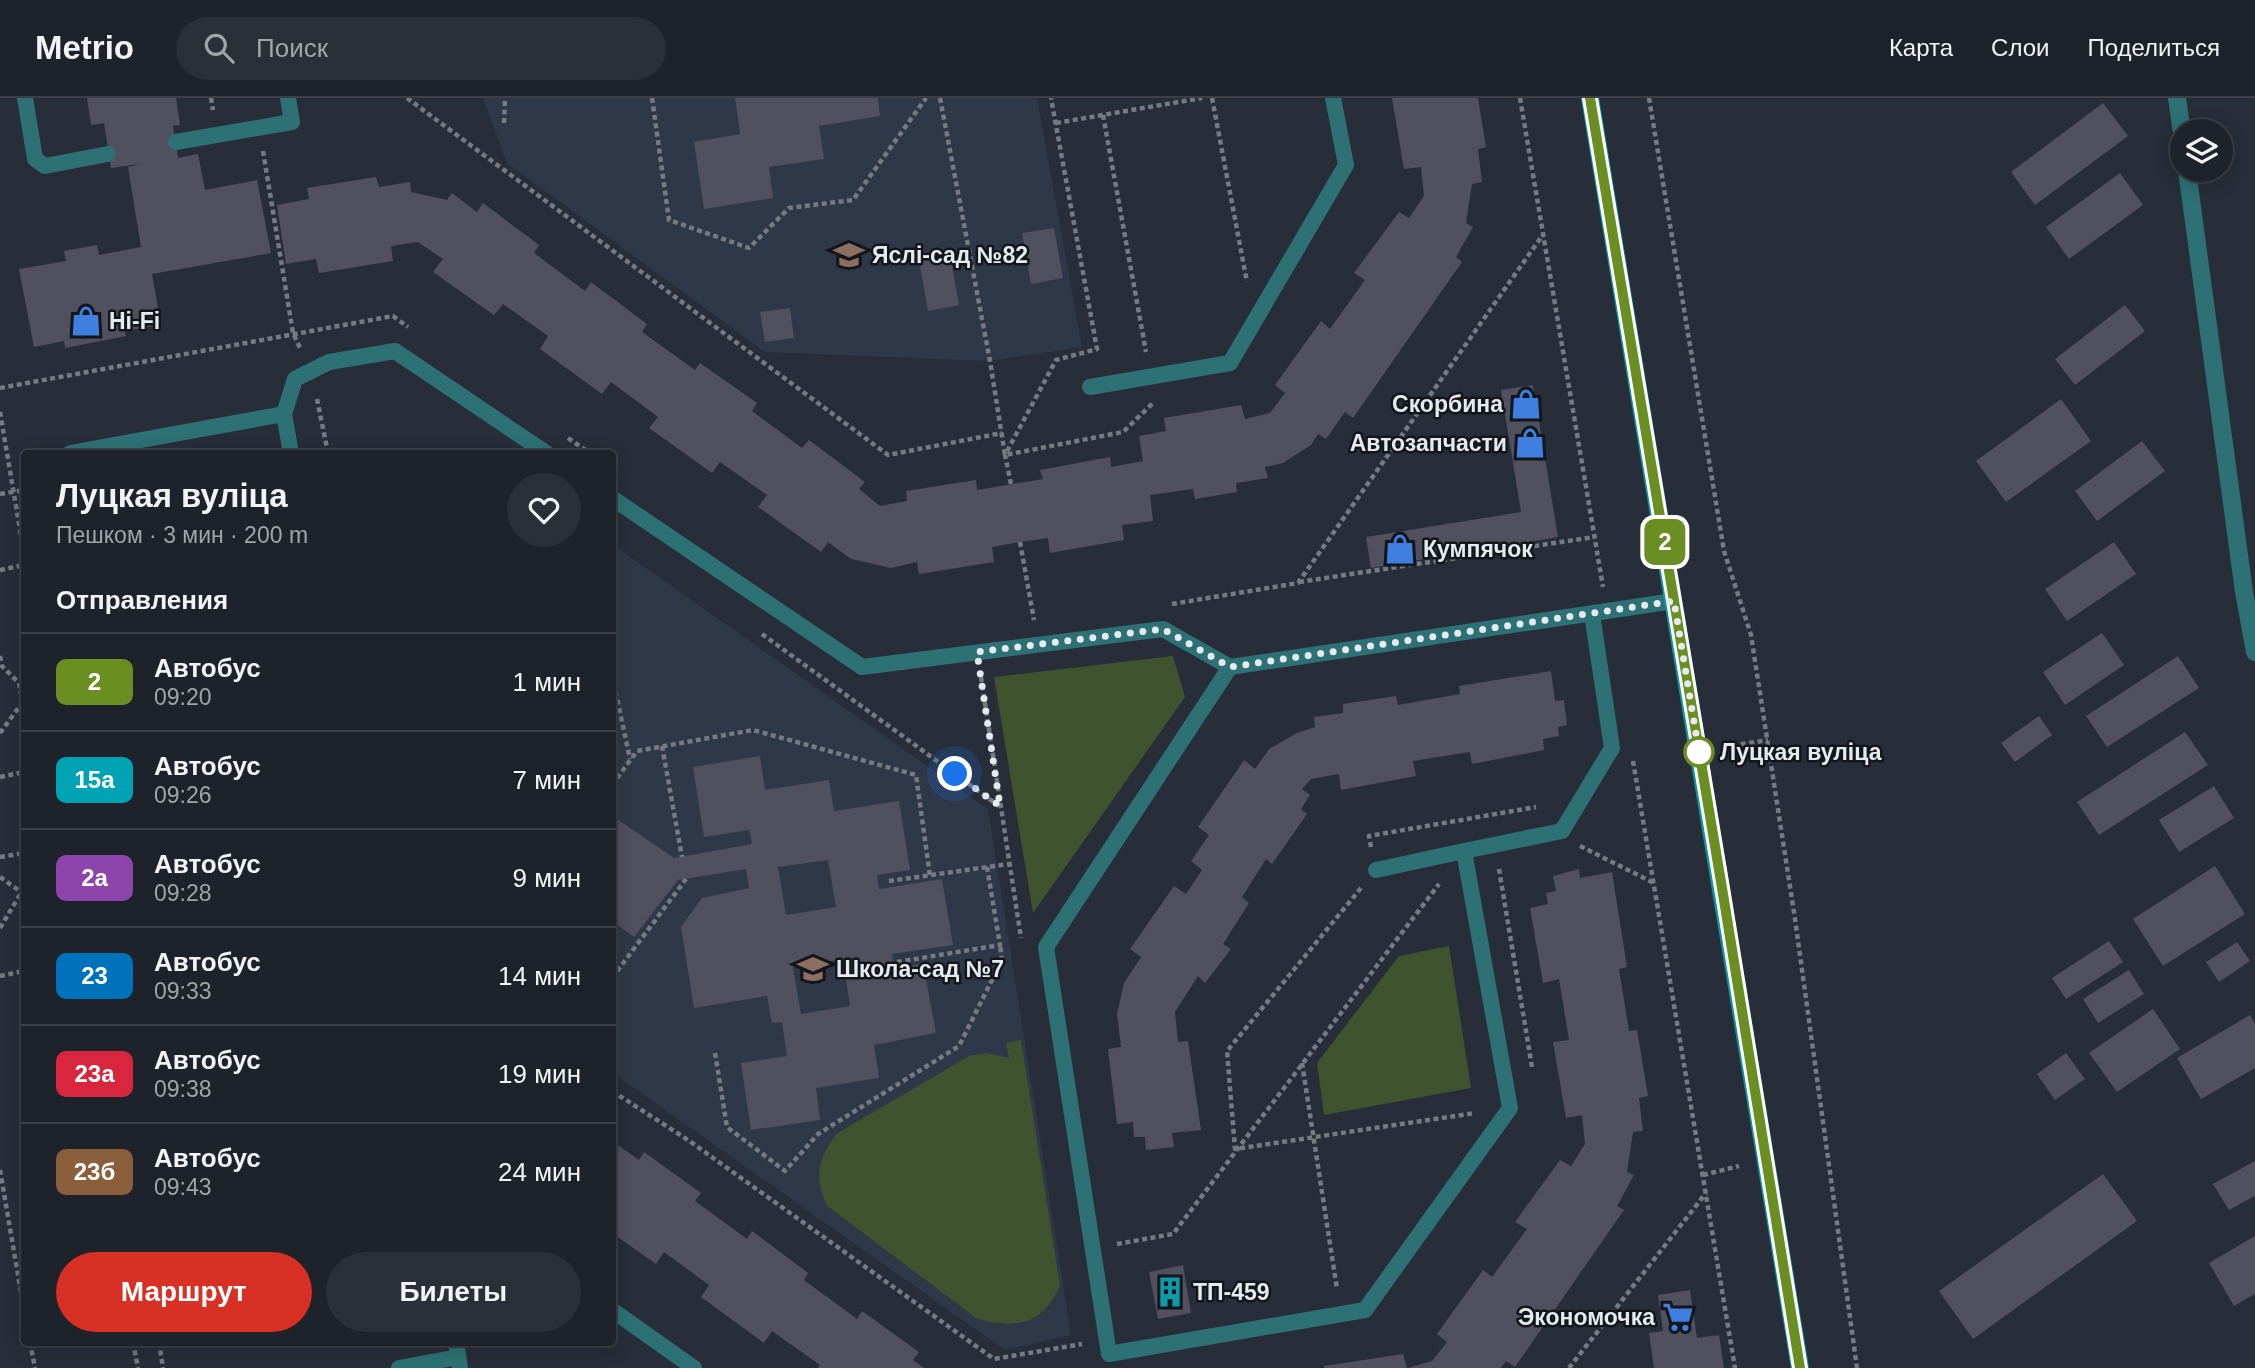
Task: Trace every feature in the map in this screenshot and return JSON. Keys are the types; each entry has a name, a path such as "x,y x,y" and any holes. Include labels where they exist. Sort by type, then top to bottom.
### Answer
{"main road":[{"path":"1590,98 1800,1368"}],"street":[{"path":"2177,98 2180,119"},
{"path":"2189,182 2244,592 2255,652"}],"lane":[{"path":"25,98 35,159 45,166 108,154"},
{"path":"176,142 292,122 288,98"},
{"path":"1090,387 1230,363 1346,165 1333,98"},
{"path":"290,450 284,414 295,379 329,362 395,351 542,450"},
{"path":"86,450 284,414"},
{"path":"616,501 862,667 1163,629 1230,667 1674,601"},
{"path":"1376,870 1562,831 1612,748 1591,614"},
{"path":"1230,667 1046,947 1109,1354 1365,1310 1510,1108 1464,851"},
{"path":"616,1313 695,1368"},
{"path":"400,1368 458,1356"}],"path":[{"path":"407,98 888,456 1002,433"},
{"path":"504,123 505,98"},
{"path":"652,98 669,220 749,248 789,208 853,200 926,98"},
{"path":"940,98 1011,484"},
{"path":"1005,456 1056,360 1097,349 1051,98"},
{"path":"1056,123 1202,98"},
{"path":"1212,98 1255,321"},
{"path":"1649,98 1724,551 1751,635 1796,919 1857,1368"},
{"path":"1103,115 1150,377"},
{"path":"259,127 293,333 312,371 327,450"},
{"path":"1298,583 1542,236"},
{"path":"0,388 293,333"},
{"path":"1005,456 1123,432 1156,401"},
{"path":"0,412 21,535"},
{"path":"0,494 21,491"},
{"path":"1170,605 1594,537"},
{"path":"1020,542 1034,620 1022,621"},
{"path":"0,570 21,566"},
{"path":"755,629 1000,806 977,652"},
{"path":"0,656 1,666 21,682"},
{"path":"616,694 630,760"},
{"path":"0,733 21,706"},
{"path":"616,779 636,751 753,730 916,775 930,876"},
{"path":"1699,751 1768,740"},
{"path":"662,746 682,857"},
{"path":"0,776 21,772"},
{"path":"1235,1149 1227,1051 1376,870 1369,836 1545,805"},
{"path":"1576,844 1654,883"},
{"path":"1093,1249 1172,1234 1464,851"},
{"path":"0,857 21,854"},
{"path":"1497,861 1534,1079"},
{"path":"889,881 1009,864"},
{"path":"715,1053 727,1127 785,1171 818,1134 959,1046 1002,960 987,867"},
{"path":"0,877 21,889"},
{"path":"616,973 687,879"},
{"path":"0,928 21,896"},
{"path":"897,962 1000,945"},
{"path":"0,975 21,972"},
{"path":"1302,1062 1341,1314"},
{"path":"616,1094 688,1140 995,1359 1087,1343 1109,1354"},
{"path":"1235,1149 1510,1108"},
{"path":"1703,1175 1766,1159"},
{"path":"0,1170 21,1292"},
{"path":"1569,1368 1707,1192"},
{"path":"31,1346 34,1368"},
{"path":"135,1346 138,1368"},
{"path":"160,1346 163,1368"}],"shaded area":[{"name":"Яслі-сад №82","path":"483,98 1037,98 1082,347 990,361 765,352 507,163"},
{"name":"Школа-сад №7","path":"616,547 988,809 1071,1335 1005,1350 616,1075"}],"green space":[{"path":"1173,656 1185,697 1033,913 994,677"},
{"path":"1449,946 1471,1088 1324,1115 1317,1063 1399,956"},
{"path":"1021,1040 1060,1285 1045,1309 1036,1316 1026,1321 1003,1324 976,1318 826,1205 819,1176 825,1153 836,1134 969,1056 986,1053 1009,1058 1006,1043"}],"building":[{"path":"87,98 176,98 180,125 173,126 178,158 198,154 205,190 257,180 271,253 152,274 161,325 125,331 126,336 65,348 64,341 34,347 19,269 66,261 64,251 97,245 99,255 141,247 128,167 140,164 111,168 104,123 91,125"},
{"path":"735,98 878,98 880,116 819,126 824,159 769,167 773,198 704,209 694,142 740,134"},
{"path":"1392,98 1478,98 1486,147 1478,149 1482,182 1472,184 1466,223 1473,227 1456,257 1462,262 1353,418 1345,412 1326,439 1318,434 1311,445 1283,463 1265,467 1268,478 1236,483 1237,492 1195,499 1193,489 1150,495 1153,521 1122,525 1124,540 1050,553 1048,538 1020,542 992,547 994,562 919,574 917,562 891,568 851,559 828,542 821,552 758,507 767,495 720,462 712,473 649,428 658,417 611,382 602,394 540,349 548,336 503,304 494,315 433,272 443,259 418,242 391,246 393,261 319,273 316,259 286,264 277,205 309,199 307,188 376,177 379,187 410,182 411,192 447,200 452,193 477,212 483,203 539,245 534,253 585,291 591,282 647,324 642,332 695,370 700,363 757,403 752,411 802,448 809,440 865,482 859,489 880,506 907,501 906,491 976,480 977,490 1043,479 1040,470 1110,457 1111,467 1143,461 1139,436 1166,431 1164,418 1241,405 1245,419 1270,413 1285,393 1275,385 1321,321 1330,329 1365,280 1354,273 1399,212 1409,218 1424,196 1421,167 1404,169"},
{"path":"2103,103 2128,136 2035,205 2011,172"},
{"path":"2120,173 2143,205 2069,259 2046,227"},
{"path":"1054,228 1063,278 1031,284 1022,233"},
{"path":"950,254 959,305 928,311 919,260"},
{"path":"2125,305 2145,331 2075,385 2055,359"},
{"path":"790,308 794,338 765,342 760,312"},
{"path":"1533,385 1558,537 1371,568 1366,537 1521,512 1501,390"},
{"path":"2061,399 2091,441 2006,502 1976,461"},
{"path":"2142,441 2165,471 2097,521 2075,491"},
{"path":"2114,542 2136,574 2067,621 2045,589"},
{"path":"2102,633 2124,665 2065,705 2043,672"},
{"path":"2178,656 2199,688 2107,747 2086,716"},
{"path":"1551,671 1555,701 1564,700 1567,725 1558,727 1559,736 1543,739 1544,750 1472,764 1470,752 1413,761 1416,776 1341,790 1339,774 1311,779 1302,789 1310,795 1301,809 1307,814 1272,864 1266,859 1242,897 1249,903 1223,944 1231,949 1205,983 1198,976 1175,1012 1178,1042 1188,1041 1201,1130 1172,1133 1174,1147 1146,1150 1145,1137 1134,1137 1133,1122 1117,1124 1108,1049 1121,1047 1117,1014 1124,983 1141,957 1130,949 1174,886 1186,894 1202,870 1191,861 1209,835 1198,827 1244,760 1255,769 1269,749 1297,733 1315,727 1314,717 1343,713 1343,704 1396,696 1398,705 1460,694 1459,686"},
{"path":"2039,716 2052,735 2015,762 2001,743"},
{"path":"2185,732 2208,765 2099,835 2077,802"},
{"path":"760,756 765,790 829,780 834,811 899,801 910,870 877,875 879,889 942,879 953,945 892,954 894,970 923,963 936,1033 874,1045 879,1078 816,1088 820,1120 751,1130 741,1063 787,1056 782,1022 772,1023 767,996 694,1008 681,927 702,898 749,888 746,869 678,880 634,937 616,924 617,819 674,858 752,844 749,830 704,837 693,767","holes":["828,860 836,907 786,915 778,867","843,959 850,1006 801,1014 793,967"]},
{"path":"2214,786 2234,818 2179,852 2159,820"},
{"path":"2215,866 2245,914 2163,966 2133,919"},
{"path":"1579,869 1580,878 1612,872 1627,967 1619,969 1629,1031 1637,1030 1648,1096 1639,1098 1643,1131 1633,1132 1627,1172 1634,1175 1617,1206 1624,1210 1515,1367 1506,1361 1501,1368 1408,1368 1432,1361 1447,1342 1437,1334 1483,1270 1492,1277 1527,1229 1515,1222 1560,1160 1571,1166 1585,1144 1582,1115 1566,1118 1553,1042 1569,1040 1559,979 1543,983 1530,908 1548,904 1546,893 1556,891 1553,876"},
{"path":"2109,941 2123,962 2066,999 2052,978"},
{"path":"2237,942 2250,961 2219,982 2206,962"},
{"path":"2129,970 2144,994 2098,1023 2083,999"},
{"path":"2153,1009 2180,1049 2117,1092 2089,1053"},
{"path":"2250,1015 2255,1024 2255,1068 2201,1099 2177,1058"},
{"path":"2066,1053 2085,1079 2055,1100 2037,1074"},
{"path":"616,1144 639,1160 644,1152 701,1193 695,1201 747,1239 752,1231 808,1273 804,1280 857,1319 862,1311 919,1352 913,1360 924,1368 818,1368 820,1365 772,1331 764,1343 701,1297 709,1285 664,1252 656,1264 616,1236"},
{"path":"2255,1161 2255,1196 2229,1210 2213,1184"},
{"path":"2103,1174 2137,1221 1973,1339 1939,1291"},
{"path":"2255,1236 2255,1294 2234,1306 2209,1263"},
{"name":"ТП-459","path":"1183,1265 1191,1313 1158,1319 1149,1272"},
{"path":"1690,1290 1697,1338 1719,1335 1724,1368 1654,1368 1649,1333 1663,1331 1658,1295"},
{"path":"1403,1354 1407,1368 1324,1368 1324,1366"}],"bus line":[{"name":"2","path":"1590,98 1800,1368"}],"place":[{"name":"Яслі-сад №82","path":"849,255"},
{"name":"Hi-Fi","path":"86,321"},
{"name":"Скорбина","path":"1526,404"},
{"name":"Автозапчасти","path":"1530,443"},
{"name":"Кумпячок","path":"1400,549"},
{"name":"Луцкая вуліца","path":"1699,752"},
{"name":"Школа-сад №7","path":"813,969"},
{"name":"ТП-459","path":"1170,1292"},
{"name":"Экономочка","path":"1678,1317"}],"route":[{"path":"955,774 1000,806 977,652 1163,629 1230,667 1674,601 1699,752"}]}
